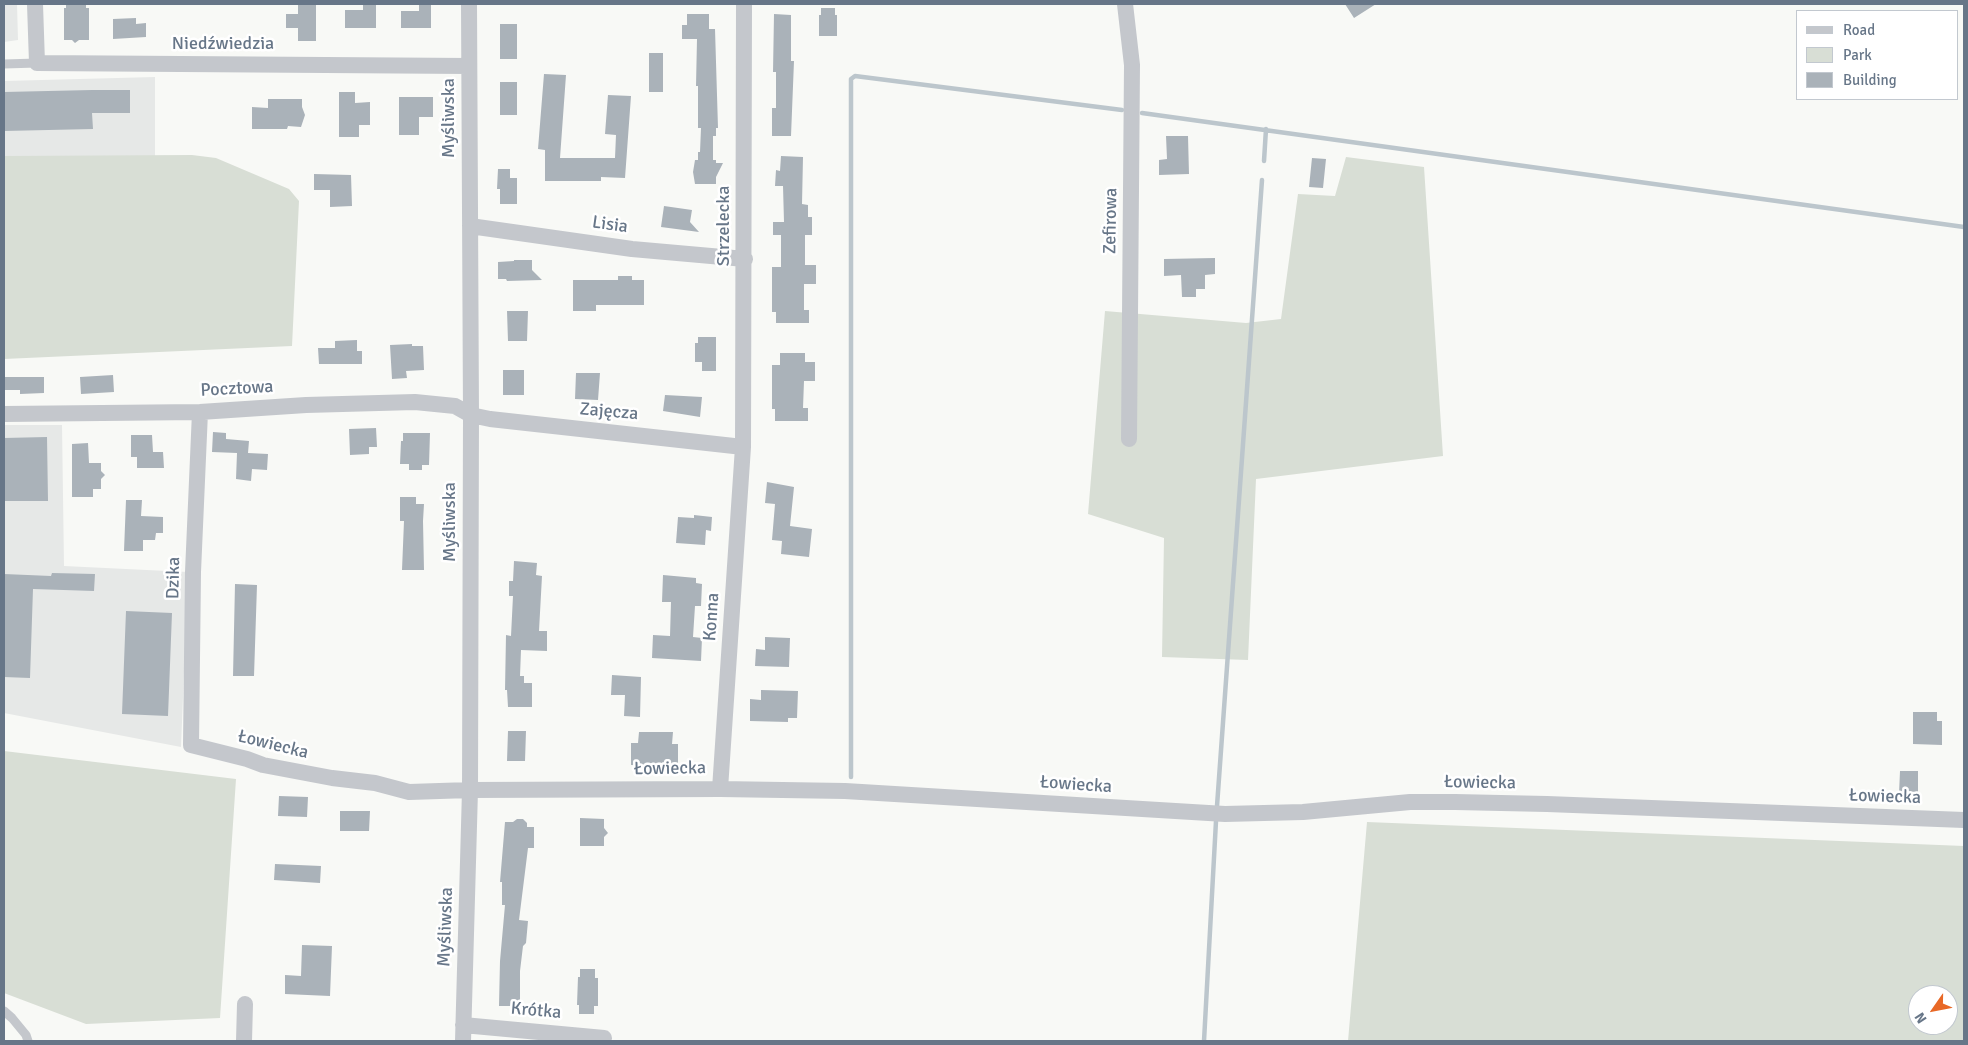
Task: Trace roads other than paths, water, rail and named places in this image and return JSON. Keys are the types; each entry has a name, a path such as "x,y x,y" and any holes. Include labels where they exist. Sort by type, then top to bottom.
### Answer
{"street":[{"path":"35,4 37,64"},
{"name":"Myśliwska","path":"463,1033 470,790 469,4"},
{"name":"Strzelecka","path":"743,447 745,259 744,4"},
{"name":"Zefirowa","path":"1125,4 1132,65 1129,439"},
{"name":"Niedźwiedzia","path":"37,64 469,66"},
{"name":"Lisia","path":"470,226 632,248 745,259"},
{"name":"Pocztowa","path":"4,414 200,412 306,405 415,402 455,406 471,414"},
{"name":"Dzika","path":"191,745 193,572 200,412"},
{"name":"Zajęcza","path":"471,414 490,419 542,426 743,447"},
{"name":"Konna","path":"720,789 743,447"},
{"name":"Łowiecka","path":"191,745 263,765 332,778 375,783 409,792 720,789 845,791 1225,814 1303,812 1410,802 1455,802 1964,820"},
{"path":"244,1041 245,1004"},
{"name":"Krótka","path":"463,1033 604,1038"}],"lane":[{"path":"4,64 37,64"},
{"path":"4,1011 26,1035 28,1041"}],"waterway":[{"path":"851,777 851,79 855,76 1122,110"},
{"path":"1142,113 1964,227"},
{"path":"1264,161 1266,129"},
{"path":"1217,806 1262,180"},
{"path":"1204,1041 1216,821"}]}
